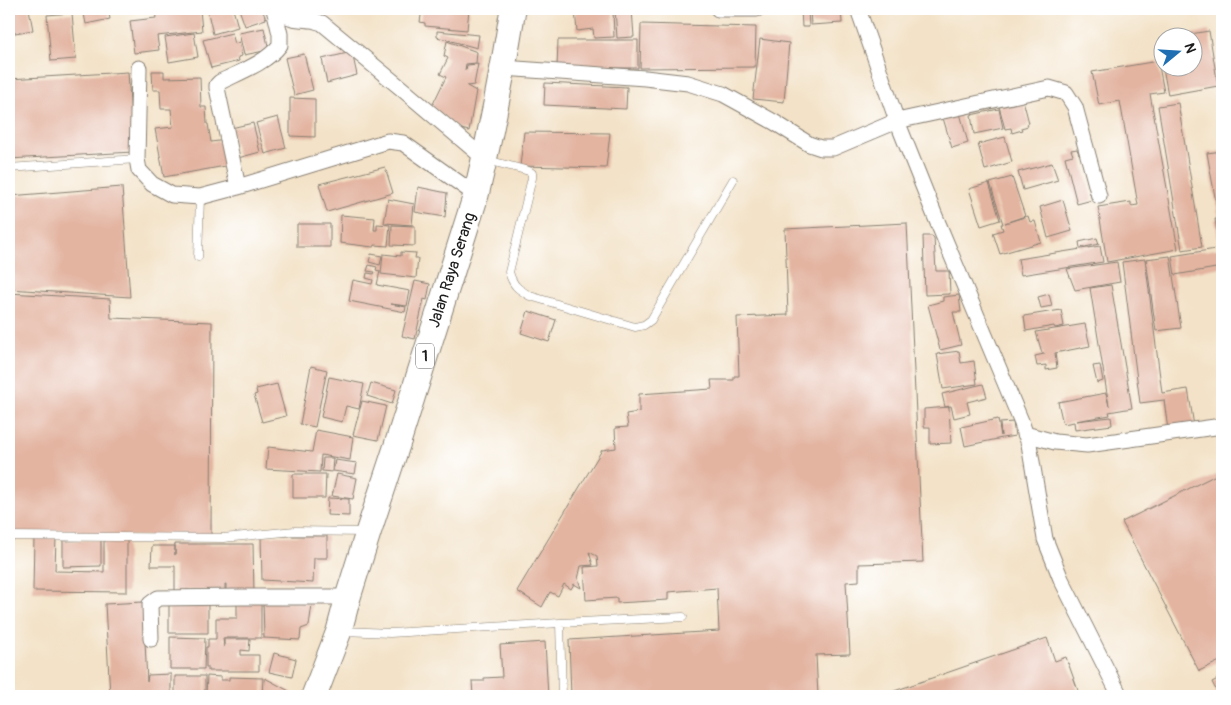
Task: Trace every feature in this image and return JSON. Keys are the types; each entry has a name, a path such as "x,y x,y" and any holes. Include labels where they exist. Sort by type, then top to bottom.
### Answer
{"highway":[{"name":"Jalan Raya Serang","path":"314,696 339,631 368,532 476,195 485,159 513,9"}],"street":[{"path":"238,187 217,85 274,53 280,45 280,34 274,9"},
{"path":"280,9 294,20 311,20 322,23 485,159"},
{"path":"718,9 757,9"},
{"path":"858,9 896,121 1021,421 1029,444 1045,539 1061,579 1120,696"},
{"path":"139,68 137,159 139,170 152,184 172,195 200,197 388,141 403,142 476,195"},
{"path":"503,68 646,78 688,83 723,94 809,144 821,148 833,148 896,121 1049,88 1066,93 1076,107 1099,196"},
{"path":"1025,434 1055,442 1087,444 1222,426"},
{"path":"151,639 150,604 158,598 348,597"}],"lane":[{"path":"9,168 137,159"},
{"path":"485,159 532,173 509,272 511,281 518,289 530,296 635,326 644,325 651,320 733,180"},
{"path":"198,257 200,197"},
{"path":"9,536 224,538 294,531 368,532"},
{"path":"339,631 390,633 560,622 683,617"},
{"path":"560,622 562,696"}],"building":[{"path":"9,9 29,9 33,30 9,34"},
{"path":"83,9 108,9 110,19 86,24"},
{"path":"200,9 202,31 157,36 159,50 134,53 130,21 156,18 155,11"},
{"path":"207,9 233,9 238,27 213,34"},
{"path":"239,9 262,9 266,19 245,26"},
{"path":"422,9 469,9 467,30 425,26 425,23 420,22"},
{"path":"613,9 614,37 594,38 593,29 577,31 575,11"},
{"path":"615,9 632,9 634,37 617,38"},
{"path":"801,9 808,9 809,27 802,27"},
{"path":"810,9 841,9 842,23 811,25"},
{"path":"72,13 76,59 51,61 47,15"},
{"path":"641,24 756,27 755,67 640,68"},
{"path":"264,28 269,50 244,55 239,33"},
{"path":"437,31 479,35 477,48 437,37"},
{"path":"1209,31 1218,86 1168,95 1165,78 1204,78 1204,32"},
{"path":"194,33 198,57 169,62 165,37"},
{"path":"232,33 235,44 239,42 242,56 238,57 239,61 211,68 203,40"},
{"path":"760,39 789,43 784,102 753,99"},
{"path":"558,40 638,40 638,68 557,68"},
{"path":"447,41 477,52 476,63 466,64 465,70 467,65 478,64 474,85 467,86 476,91 469,131 457,128 432,106 446,77 440,74 448,58 444,56"},
{"path":"352,52 357,75 327,83 322,59"},
{"path":"304,54 313,90 294,95 285,58"},
{"path":"1154,62 1154,78 1161,78 1164,92 1150,94 1178,249 1107,262 1098,207 1131,202 1131,206 1138,205 1120,101 1099,105 1092,72"},
{"path":"152,71 164,71 164,78 200,77 201,107 206,107 211,142 226,140 231,165 164,177 155,129 173,127 171,109 161,109 160,90 153,90"},
{"path":"128,72 133,152 9,159 9,79"},
{"path":"545,83 627,87 626,109 544,105"},
{"path":"290,98 315,99 315,137 290,136"},
{"path":"1023,100 1029,123 1027,124 1028,126 1012,133 1011,128 1005,129 999,106"},
{"path":"1178,103 1202,247 1182,250 1158,106"},
{"path":"999,109 1003,128 974,134 971,115"},
{"path":"960,113 968,143 952,148 943,118"},
{"path":"278,117 286,148 265,154 256,123"},
{"path":"253,123 260,152 238,158 231,128"},
{"path":"524,132 610,133 606,168 520,166"},
{"path":"1005,137 1012,162 985,170 978,144"},
{"path":"1077,149 1080,153 1092,200 1077,204 1065,157 1073,155 1071,150"},
{"path":"1222,151 1222,244 1219,245 1215,219 1219,219 1207,153"},
{"path":"1052,163 1058,180 1023,190 1018,172"},
{"path":"385,167 393,193 327,212 319,184"},
{"path":"1012,177 1025,216 1005,223 1028,216 1030,222 1035,221 1041,242 1000,254 993,233 1003,230 1001,224 1003,224 990,183"},
{"path":"989,183 1000,220 981,226 969,189"},
{"path":"122,187 130,297 9,289 9,196"},
{"path":"418,187 447,193 445,217 415,212"},
{"path":"388,199 414,204 412,225 384,223"},
{"path":"1063,200 1072,231 1048,238 1040,207"},
{"path":"341,215 375,218 374,230 377,230 377,224 390,225 388,246 375,245 373,247 340,243"},
{"path":"907,223 923,562 859,564 859,581 846,582 850,654 816,655 818,696 571,696 569,640 719,631 717,588 668,592 668,600 617,603 617,598 586,600 584,567 598,566 597,556 589,552 593,565 581,566 578,579 581,588 574,584 571,589 564,584 558,596 550,592 542,607 517,591 602,450 616,448 615,428 628,427 626,414 639,412 639,394 712,389 711,380 734,380 734,376 739,376 737,317 788,315 785,229"},
{"path":"297,224 330,224 330,247 297,247"},
{"path":"392,225 415,226 415,246 391,245"},
{"path":"923,236 932,236 934,238 936,271 949,271 950,294 925,295"},
{"path":"1097,238 1099,244 1080,248 1079,242"},
{"path":"1100,246 1103,262 1021,275 1018,259"},
{"path":"1222,248 1222,267 1175,275 1172,256"},
{"path":"401,252 416,253 415,258 418,258 416,278 381,274 383,254 401,256"},
{"path":"371,254 382,256 380,265 369,262"},
{"path":"1170,256 1181,328 1156,331 1146,259"},
{"path":"1145,259 1162,393 1188,389 1194,426 1168,430 1164,400 1140,403 1122,262"},
{"path":"1117,262 1120,282 1075,290 1067,269"},
{"path":"369,265 377,267 376,270 380,271 377,285 410,291 407,306 391,304 406,307 405,312 349,301 353,280 372,284 373,280 366,278 367,273 374,274 375,272 367,271"},
{"path":"415,281 430,284 427,300 424,299 415,339 402,336"},
{"path":"1111,285 1132,408 1109,412 1110,415 1076,421 1111,417 1112,425 1075,430 1074,422 1063,424 1058,402 1106,393 1109,406 1090,288"},
{"path":"9,293 110,299 111,318 212,322 211,537 9,534"},
{"path":"1049,294 1052,306 1041,308 1038,297"},
{"path":"959,295 961,312 953,312 961,345 940,350 928,305 943,301 943,297"},
{"path":"1061,310 1064,326 1026,331 1024,316"},
{"path":"528,311 556,320 549,342 521,333"},
{"path":"1085,324 1090,346 1055,353 1057,368 1046,370 1046,365 1037,366 1035,356 1044,353 1042,353 1036,332"},
{"path":"959,351 961,363 974,361 977,384 943,389 937,354"},
{"path":"1100,365 1103,381 1097,383 1093,366"},
{"path":"311,366 327,370 315,427 300,424"},
{"path":"329,377 364,384 359,409 346,406 342,422 321,417"},
{"path":"371,383 396,390 392,404 367,396"},
{"path":"277,384 286,416 262,422 254,395 257,394 256,389"},
{"path":"983,384 987,397 967,402 970,414 954,418 951,406 945,407 942,394"},
{"path":"362,401 386,406 378,440 353,435"},
{"path":"949,407 951,443 930,444 930,427 924,427 924,409"},
{"path":"998,419 1001,436 1000,423 1013,422 1015,436 965,446 961,427"},
{"path":"316,430 353,437 350,460 321,455 320,472 266,469 268,447 312,452"},
{"path":"323,458 333,458 332,472 322,471"},
{"path":"335,460 357,463 355,474 333,471"},
{"path":"1222,472 1222,660 1199,671 1122,522"},
{"path":"293,474 326,474 325,498 293,498"},
{"path":"337,474 357,478 353,499 332,496"},
{"path":"328,498 349,499 349,516 327,515"},
{"path":"261,536 327,536 327,558 314,558 313,583 262,580"},
{"path":"34,537 56,537 55,571 104,572 104,540 127,540 127,592 33,591"},
{"path":"101,540 101,566 63,567 63,541"},
{"path":"175,544 253,544 254,594 226,594 225,584 225,591 186,590 186,597 175,597 175,566 151,566 152,546 175,546"},
{"path":"237,599 261,599 261,638 223,638 224,647 224,639 250,639 249,651 241,650 241,655 259,655 259,671 208,671 208,667 206,667 206,647 208,647 208,639 216,639 216,618 237,618"},
{"path":"263,600 312,604 309,626 301,629 300,640 264,638"},
{"path":"143,602 147,682 148,675 171,674 171,696 148,696 148,694 110,696 105,604"},
{"path":"208,603 208,633 169,633 169,604"},
{"path":"170,637 205,638 204,669 170,669"},
{"path":"1047,638 1055,661 1066,657 1080,696 880,696"},
{"path":"545,642 548,696 473,696 472,681 484,681 484,678 502,677 500,645"},
{"path":"274,653 296,659 292,677 269,672"},
{"path":"175,676 205,676 205,696 175,696"},
{"path":"207,676 221,677 221,680 229,680 229,677 263,678 262,696 206,696"},
{"path":"1222,677 1222,696 1219,696 1212,682"},
{"path":"265,678 291,692 289,696 264,696"}]}
